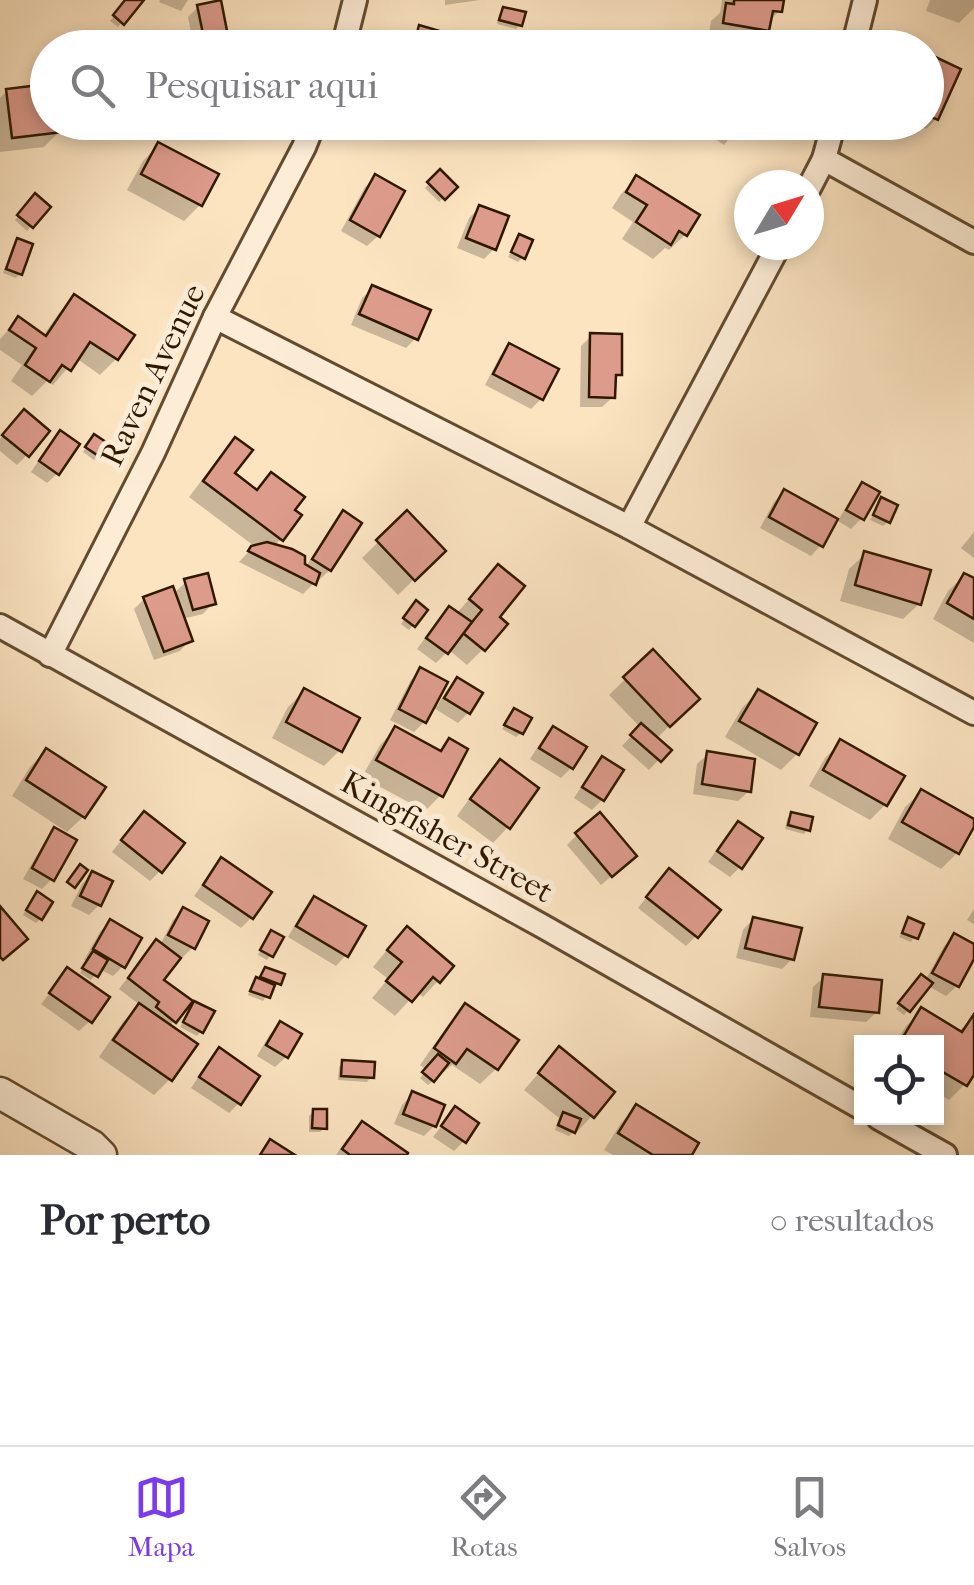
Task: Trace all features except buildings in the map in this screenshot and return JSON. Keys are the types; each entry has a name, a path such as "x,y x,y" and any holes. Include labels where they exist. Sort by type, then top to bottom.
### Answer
{"street":[{"path":"347,30 355,0"},
{"path":"858,30 866,0"},
{"name":"Raven Avenue","path":"50,654 153,453 215,317 307,140"},
{"path":"819,170 829,140"},
{"path":"824,160 974,242"},
{"path":"629,526 771,260"},
{"path":"215,317 629,526 974,713"},
{"name":"Kingfisher Street","path":"0,626 854,1103"},
{"path":"0,1093 102,1155"},
{"path":"891,1125 945,1155"}]}
